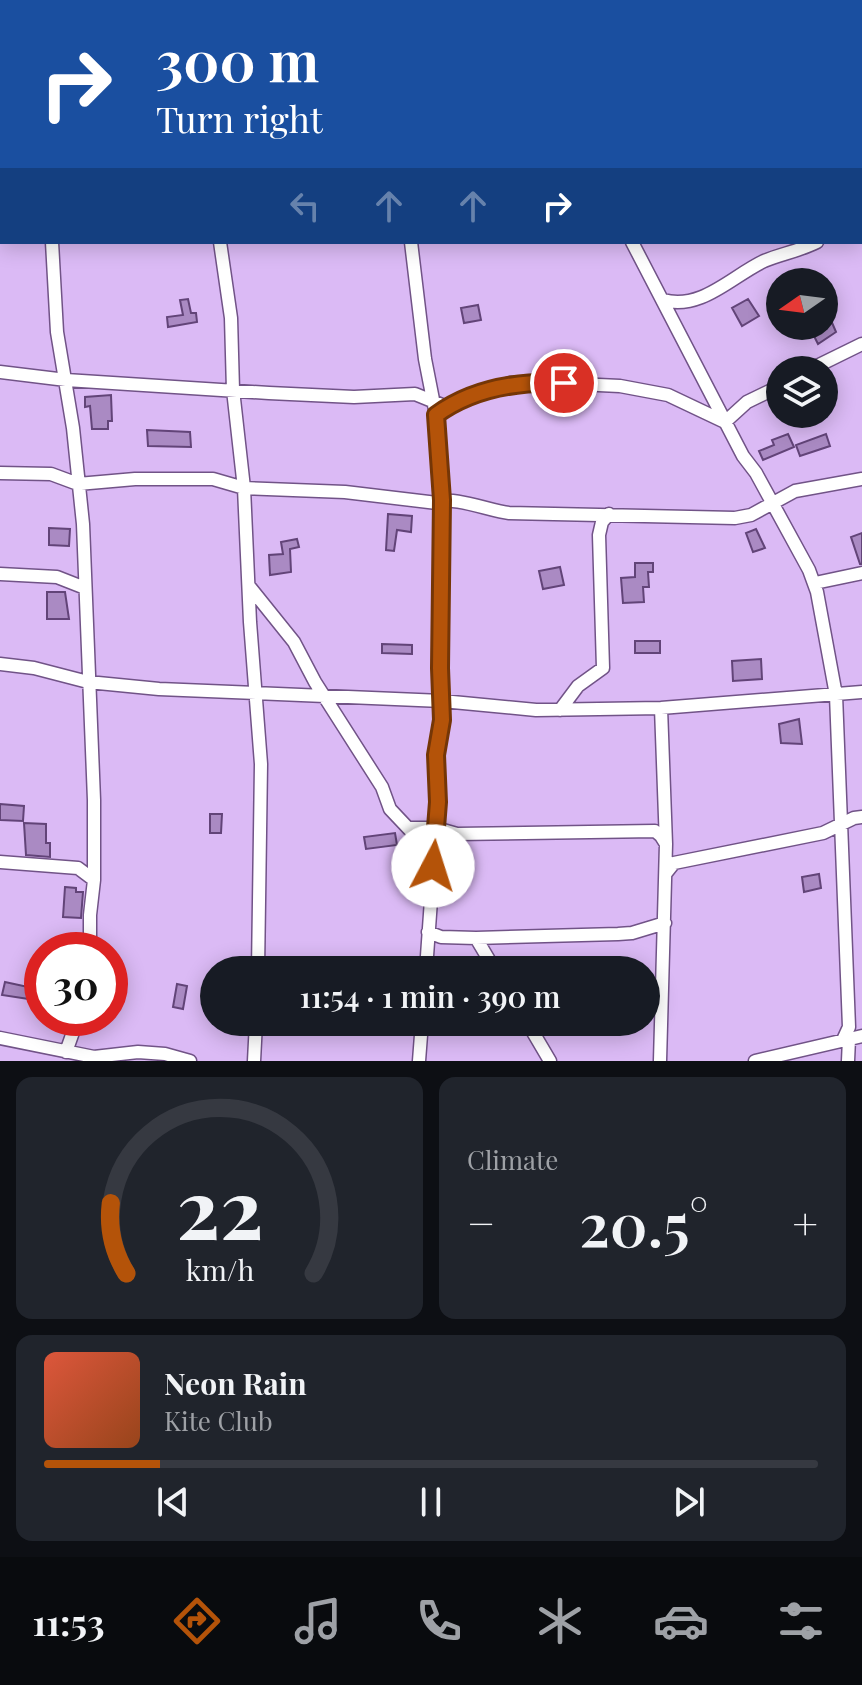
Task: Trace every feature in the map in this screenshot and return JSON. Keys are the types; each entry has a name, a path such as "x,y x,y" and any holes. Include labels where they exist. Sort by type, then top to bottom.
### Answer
{"street":[{"path":"52,244 57,332 66,380 83,524 95,856 90,932"},
{"path":"220,244 231,318 233,390 244,488 261,764 258,956"},
{"path":"411,244 430,385 439,408 442,500 442,720 436,755 438,793 427,956"},
{"path":"633,244 725,422 815,583 836,695 852,1036 848,1061"},
{"path":"677,327 680,315 690,302 763,262 813,244"},
{"path":"663,300 690,302"},
{"path":"838,356 862,344"},
{"path":"0,372 66,380 354,397 415,394 430,385"},
{"path":"415,394 439,408 510,383 620,386 668,395 725,422"},
{"path":"725,422 747,402 766,393"},
{"path":"0,473 51,474 78,484 135,479 213,479 232,482 244,488 345,492 437,503 442,500 509,513 735,518 751,515 795,491 862,479"},
{"path":"442,518 460,502"},
{"path":"560,710 578,686 603,668 599,535 602,522 609,514"},
{"path":"815,583 862,573"},
{"path":"0,574 57,577 85,588"},
{"path":"249,586 294,642 309,673 382,787 390,809 427,848 433,866"},
{"path":"0,664 34,668 88,682 159,689 442,701 536,710 661,708 862,692"},
{"path":"660,1061 668,865 661,708"},
{"path":"839,809 858,817"},
{"path":"668,865 823,833 858,817"},
{"path":"410,828 436,828 457,834 655,831 666,844"},
{"path":"78,868 95,856"},
{"path":"0,862 78,868 94,880"},
{"path":"428,932 441,937 476,938 632,933 665,923"},
{"path":"427,949 441,937"},
{"path":"476,938 487,956"},
{"path":"254,1061 255,1036"},
{"path":"419,1061 421,1036"},
{"path":"535,1036 550,1061"},
{"path":"755,1061 852,1036"},
{"path":"0,1038 62,1054 94,1057 138,1052 165,1054 190,1061"}],"building":[{"path":"188,299 197,322 168,327 167,317 183,315 180,300"},
{"path":"748,299 759,316 742,326 732,308"},
{"path":"478,305 481,320 464,323 461,308"},
{"path":"111,395 112,421 108,421 108,429 92,429 90,406 85,407 85,397"},
{"path":"147,430 190,432 191,447 148,446"},
{"path":"788,434 794,447 763,460 759,451 774,445 772,440"},
{"path":"826,434 830,446 800,456 796,445"},
{"path":"388,514 412,516 411,532 397,530 394,551 386,550"},
{"path":"49,528 70,529 69,546 49,545"},
{"path":"756,529 765,548 753,552 746,533"},
{"path":"862,533 862,564 860,564 851,537"},
{"path":"297,539 299,547 290,549 291,572 270,575 269,555 283,554 281,542"},
{"path":"635,563 653,563 653,572 648,572 649,587 643,587 644,602 623,603 621,578 635,577"},
{"path":"560,567 564,585 543,589 539,571"},
{"path":"47,592 65,592 69,619 47,619"},
{"path":"635,641 660,641 660,653 635,653"},
{"path":"382,644 412,645 412,654 382,653"},
{"path":"761,659 762,679 733,681 732,661"},
{"path":"799,719 802,744 781,743 779,724"},
{"path":"0,804 24,806 23,821 0,820"},
{"path":"210,814 222,814 221,833 210,833"},
{"path":"24,823 46,824 50,857 26,855"},
{"path":"395,833 397,845 366,849 364,837"},
{"path":"819,874 821,888 804,892 802,877"},
{"path":"65,887 83,892 81,918 63,917"},
{"path":"5,982 24,986 24,998 2,995"},
{"path":"177,984 187,986 183,1009 173,1007"}],"route":[{"path":"433,866 438,802 436,755 442,720 442,471 436,415 447,407 510,383 564,383"}]}
